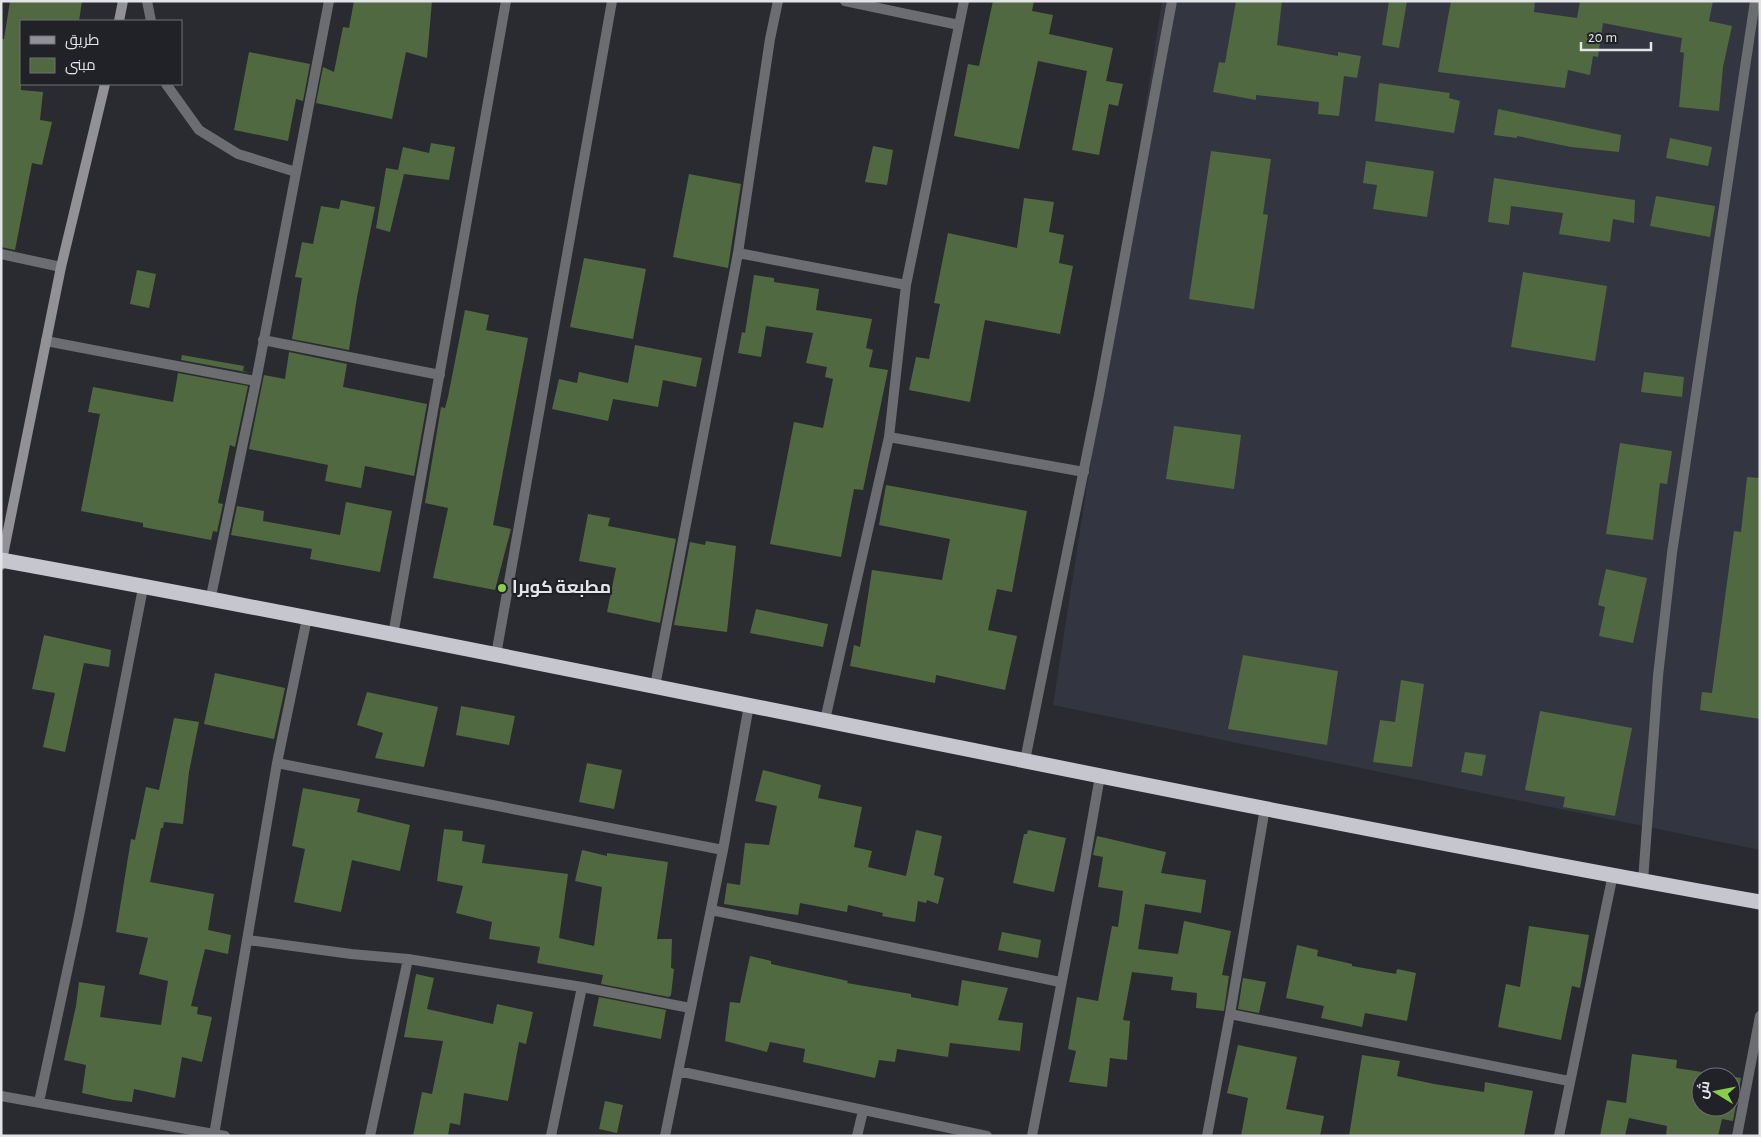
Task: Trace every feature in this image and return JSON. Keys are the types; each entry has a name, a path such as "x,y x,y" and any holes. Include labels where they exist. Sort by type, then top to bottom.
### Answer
{"highway":[{"path":"2,562 307,618 1100,776 1760,902"}],"street":[{"path":"119,20 123,1"},
{"path":"147,1 151,20"},
{"path":"210,601 256,381 329,1"},
{"path":"393,635 506,1"},
{"path":"496,655 612,1"},
{"path":"655,686 738,253 770,39 778,1"},
{"path":"845,1 960,24"},
{"path":"825,720 889,437 906,285 964,1"},
{"path":"1025,760 1084,472 1172,1"},
{"path":"1643,881 1658,676 1672,553 1755,1"},
{"path":"2,562 61,267 105,85"},
{"path":"167,85 199,130 238,154 296,172"},
{"path":"738,253 906,285"},
{"path":"1,254 61,267"},
{"path":"263,340 440,375"},
{"path":"46,341 256,381"},
{"path":"889,437 1084,472"},
{"path":"39,1102 79,916 143,588"},
{"path":"214,1135 231,1024 248,940 277,763 307,618"},
{"path":"665,1136 723,850 749,705"},
{"path":"277,763 723,850"},
{"path":"1032,1136 1100,776"},
{"path":"1207,1136 1265,808"},
{"path":"1558,1136 1613,874"},
{"path":"711,910 1060,982"},
{"path":"248,940 408,960 582,987 690,1008"},
{"path":"370,1136 408,960"},
{"path":"551,1136 582,987"},
{"path":"1230,1014 1570,1081"},
{"path":"1737,1136 1760,1016"},
{"path":"678,1071 987,1136"},
{"path":"1,1096 225,1136"},
{"path":"857,1136 863,1110"}],"shaded area":[{"path":"1162,1 1760,1 1760,850 1053,705"}],"building":[{"path":"10,1 82,1 79,20 20,20 21,90 43,92 40,120 52,122 42,165 32,163 15,250 1,247 1,39 4,39"},
{"path":"354,1 432,1 427,58 406,52 392,119 316,103 323,67 334,72 343,27 349,28"},
{"path":"993,1 1034,1 1032,11 1053,15 1049,34 1113,48 1106,81 1123,84 1118,106 1109,104 1099,155 1072,150 1087,71 1038,61 1019,149 954,136 968,64 979,66"},
{"path":"1236,1 1282,1 1277,45 1338,56 1338,52 1361,56 1357,78 1344,76 1339,116 1318,114 1319,102 1256,95 1256,100 1213,92 1219,62 1225,63"},
{"path":"1389,1 1407,1 1399,48 1382,45"},
{"path":"1451,1 1535,1 1534,12 1577,18 1580,1 1713,1 1709,21 1732,26 1723,67 1719,111 1679,107 1684,53 1680,52 1682,38 1603,23 1598,57 1593,56 1590,75 1568,70 1565,88 1438,72"},
{"path":"249,52 310,64 303,101 296,99 288,141 234,130"},
{"path":"1379,83 1450,93 1449,98 1460,101 1454,133 1375,121"},
{"path":"1498,109 1621,135 1619,152 1571,147 1517,136 1517,138 1494,135"},
{"path":"1670,138 1712,147 1708,166 1666,158"},
{"path":"431,143 455,147 449,180 404,174 390,232 376,228 386,168 398,170 403,147 429,153"},
{"path":"873,146 893,150 887,185 865,182"},
{"path":"1211,151 1271,159 1263,214 1268,215 1254,309 1189,299"},
{"path":"1366,161 1434,171 1427,217 1373,209 1377,185 1363,183"},
{"path":"689,174 741,184 728,268 673,257"},
{"path":"1494,178 1635,200 1634,223 1613,219 1610,242 1559,234 1563,213 1511,206 1509,225 1488,222"},
{"path":"1656,196 1715,206 1710,237 1650,226"},
{"path":"1024,198 1054,202 1049,232 1064,235 1059,263 1073,266 1060,334 985,320 970,402 909,390 916,357 929,359 940,304 934,303 948,233 1017,248"},
{"path":"341,200 375,207 357,297 349,350 292,339 302,278 295,277 302,242 313,244 321,206 339,209"},
{"path":"584,258 646,269 633,339 570,327"},
{"path":"137,270 156,274 149,308 130,304"},
{"path":"1523,272 1607,286 1595,361 1511,347"},
{"path":"754,275 774,278 774,282 819,289 816,310 872,319 866,348 873,350 869,367 888,370 863,490 854,489 841,557 770,544 794,422 823,428 833,379 825,377 827,367 806,363 813,333 766,326 761,357 738,353 742,332 745,333"},
{"path":"465,310 489,315 486,330 528,338 493,525 511,529 495,590 433,578 448,508 425,503 441,407 445,408 448,397"},
{"path":"635,345 702,358 696,387 663,380 658,407 613,399 608,421 552,409 559,379 577,383 579,372 628,383"},
{"path":"289,352 347,364 343,387 427,404 414,476 365,466 361,488 325,481 328,465 249,449 264,375 285,379"},
{"path":"182,355 244,366 243,371 251,373 181,360"},
{"path":"1644,372 1684,377 1682,397 1641,392"},
{"path":"178,373 248,386 235,447 230,445 218,503 223,504 217,532 213,531 211,540 143,527 143,523 81,511 100,414 88,412 93,387 173,402"},
{"path":"1174,426 1241,435 1234,489 1166,479"},
{"path":"1620,443 1672,451 1667,484 1660,483 1653,540 1606,534"},
{"path":"1747,477 1760,478 1760,719 1700,710 1702,692 1712,693 1734,531 1741,532"},
{"path":"886,485 1027,511 1012,592 997,589 988,630 1017,636 1005,690 936,675 935,683 850,666 854,645 860,647 872,570 942,580 950,539 879,525"},
{"path":"346,502 392,511 380,572 310,559 312,549 231,535 237,506 264,511 263,521 340,535"},
{"path":"588,514 610,518 608,526 676,539 660,623 607,612 616,568 579,561"},
{"path":"706,541 736,546 727,632 674,625 690,542 705,545"},
{"path":"1606,569 1647,578 1633,643 1599,636 1605,607 1598,605"},
{"path":"756,609 828,624 823,647 750,633"},
{"path":"44,635 111,650 109,667 84,663 65,752 43,747 55,693 32,689"},
{"path":"1243,655 1338,671 1327,745 1228,729"},
{"path":"215,673 285,688 274,739 204,724"},
{"path":"1401,680 1424,684 1412,767 1373,762 1380,720 1395,722"},
{"path":"367,692 438,707 424,767 375,758 383,733 357,725"},
{"path":"461,706 515,716 509,745 456,735"},
{"path":"1540,711 1632,728 1615,816 1563,807 1565,797 1525,790"},
{"path":"174,718 199,722 189,772 183,824 164,822 163,828 161,828 150,882 214,894 208,930 231,935 228,954 205,949 191,1006 198,1007 197,1014 212,1017 202,1062 182,1057 175,1098 134,1089 132,1102 114,1100 82,1093 86,1065 64,1060 76,1006 79,982 105,986 100,1017 161,1025 168,981 139,974 148,938 116,932 131,839 135,840 146,787 159,790"},
{"path":"1465,752 1486,755 1482,776 1461,772"},
{"path":"587,763 622,770 614,809 579,802"},
{"path":"763,770 821,785 818,798 862,807 854,847 872,851 868,867 906,876 916,830 942,836 934,875 944,878 938,904 927,900 926,903 918,901 915,922 882,916 883,913 848,905 847,912 800,903 798,915 724,904 727,883 740,885 745,843 769,845 777,806 755,801"},
{"path":"303,788 360,799 357,812 410,825 400,871 352,860 341,912 294,902 305,849 292,846"},
{"path":"444,829 463,831 462,841 485,845 482,863 568,874 559,938 594,946 602,887 575,881 582,850 607,856 607,853 668,862 657,939 672,939 671,968 674,969 671,995 669,997 601,984 603,975 537,963 540,947 489,939 492,922 456,913 463,886 437,881"},
{"path":"1028,830 1066,838 1054,892 1013,883 1024,834 1027,834"},
{"path":"1097,836 1166,852 1161,873 1206,880 1201,913 1145,904 1138,949 1178,954 1184,921 1231,931 1222,975 1229,976 1224,1011 1196,1008 1197,993 1171,990 1173,977 1132,972 1123,1020 1130,1021 1127,1060 1110,1058 1107,1087 1069,1082 1076,1051 1068,1049 1077,997 1098,1001 1112,926 1118,927 1123,891 1098,887 1103,857 1093,855"},
{"path":"1529,926 1589,935 1580,988 1572,986 1561,1040 1498,1027 1506,984 1520,987"},
{"path":"1002,932 1041,940 1038,958 998,950"},
{"path":"1297,945 1318,950 1317,956 1352,964 1352,966 1396,974 1397,969 1416,973 1407,1021 1365,1013 1362,1027 1321,1018 1324,1006 1286,998"},
{"path":"750,956 771,961 771,964 848,981 847,983 911,994 911,997 958,1006 962,980 1008,988 998,1020 1023,1023 1020,1051 950,1043 948,1057 897,1049 895,1062 879,1060 875,1078 803,1062 805,1049 770,1042 767,1052 725,1041 730,1002 740,1003"},
{"path":"416,974 434,978 427,1009 493,1024 497,1004 533,1012 526,1044 519,1042 508,1101 464,1093 460,1125 450,1123 448,1136 413,1136 422,1092 432,1094 443,1041 404,1037"},
{"path":"1243,978 1266,982 1259,1013 1238,1009"},
{"path":"599,997 666,1010 661,1039 593,1026"},
{"path":"1238,1045 1297,1057 1286,1109 1324,1116 1320,1136 1241,1136 1248,1098 1227,1093"},
{"path":"1632,1054 1677,1060 1676,1068 1691,1070 1691,1117 1734,1117 1733,1121 1722,1119 1718,1136 1666,1136 1667,1126 1629,1118 1625,1136 1600,1136 1607,1100 1626,1103"},
{"path":"1362,1055 1400,1061 1397,1076 1434,1084 1484,1092 1485,1082 1533,1091 1524,1136 1349,1136"},
{"path":"605,1101 623,1105 617,1133 599,1129"}],"place":[{"name":"مطبعة كوبرا","path":"502,588"}]}
